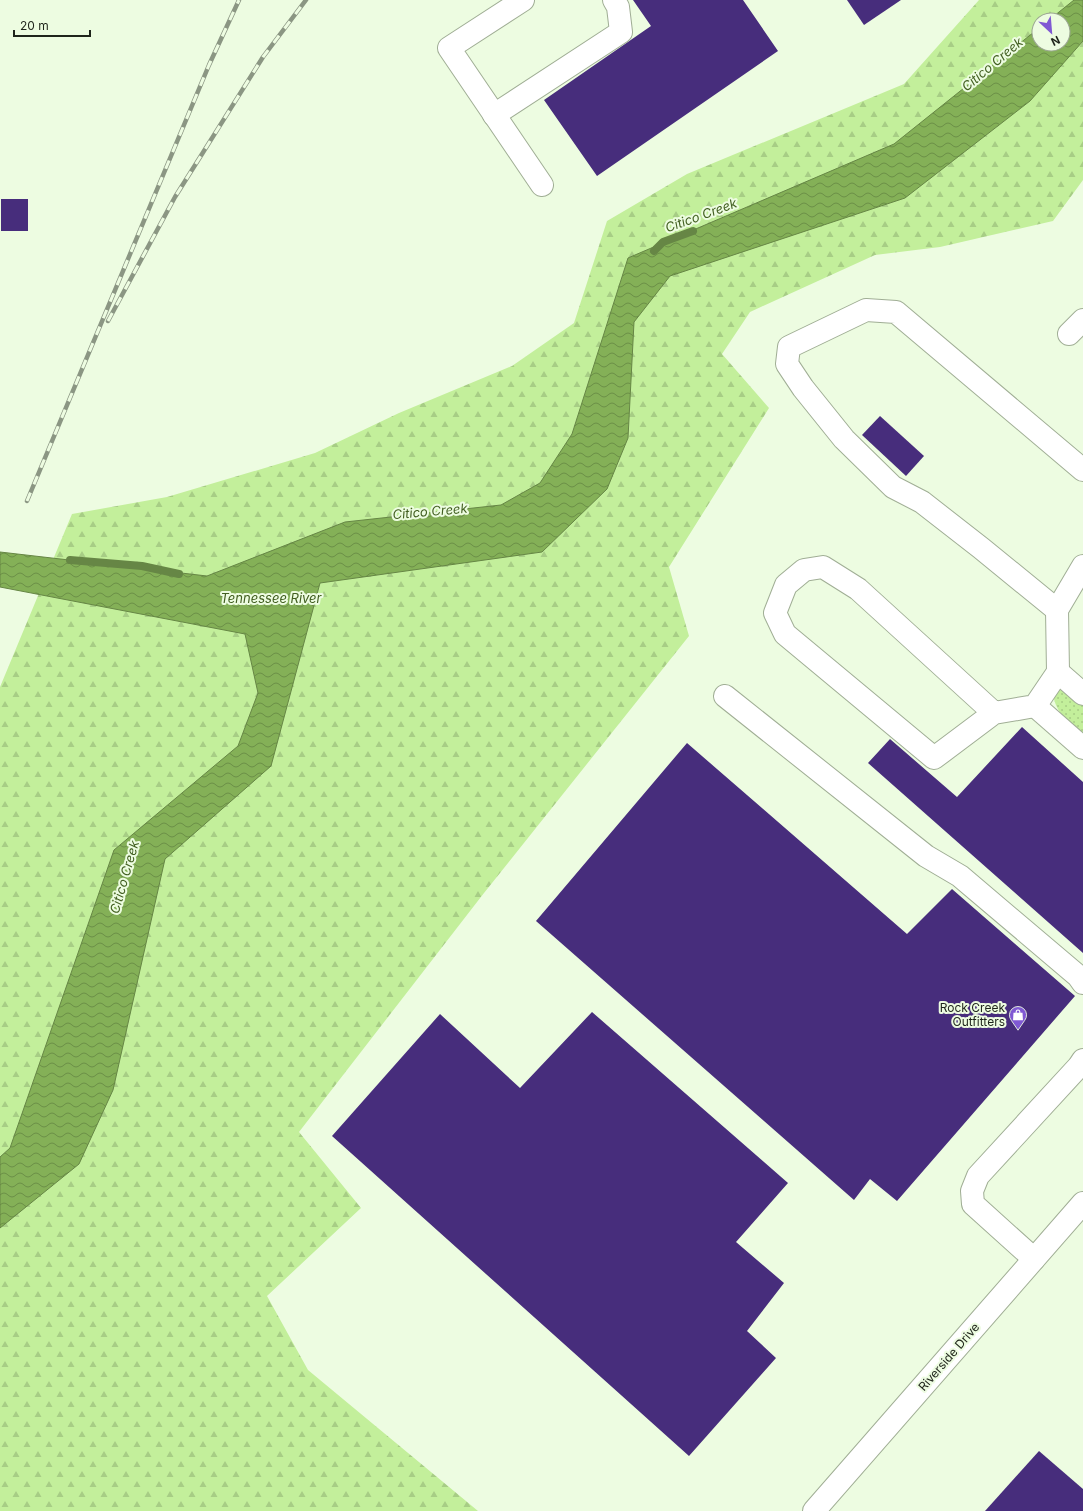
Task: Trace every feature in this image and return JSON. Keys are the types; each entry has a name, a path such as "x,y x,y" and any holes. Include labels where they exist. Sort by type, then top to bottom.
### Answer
{"main road":[{"path":"523,0 449,48 542,186"},
{"path":"494,115 621,32 618,7 614,0"},
{"path":"1056,610 981,548 922,502 894,487 844,439 803,388 787,364 789,347 866,310 896,312 1083,470"},
{"path":"994,713 858,589 822,566 804,570 786,585 775,613 785,634 934,758 994,713 1035,706 1058,672 1056,610 1083,566"},
{"path":"1058,672 1083,694"},
{"path":"725,696 926,856 960,876 1078,976 1083,983"},
{"path":"1035,706 1083,748"},
{"path":"1034,1259 973,1204 972,1191 978,1176 1083,1060"},
{"name":"Riverside Drive","path":"814,1511 1083,1202"}],"green space":[{"path":"979,0 1083,0 1083,180 1053,221 940,247 875,255 750,312 722,354 769,408 669,567 689,636 484,893 299,1132 361,1208 267,1296 308,1370 478,1511 0,1511 0,687 72,514 167,497 315,453 399,413 512,366 574,323 607,221 687,174 904,84"},
{"path":"1057,687 1066,687 1083,698 1083,733 1072,725 1057,707 1053,694"}],"water":[{"name":"Tennessee River","path":"1074,0 1083,0 1083,41 1030,101 905,198 670,276 634,322 628,438 607,489 542,552 320,583 271,766 165,859 113,1090 79,1164 0,1228 0,1157 10,1148 114,850 238,746 258,693 245,634 0,587 0,552 207,576 345,522 501,505 540,483 572,434 628,258 894,144 1031,34 1031,52 1071,52 1071,12 1059,12"}],"building":[{"path":"633,0 743,0 778,51 597,176 544,100 651,26"},
{"path":"847,0 901,0 864,25"},
{"path":"1,199 28,199 28,231 1,231"},
{"path":"880,416 924,456 906,476 862,435"},
{"path":"1022,727 1083,782 1083,953 868,763 890,739 957,797"},
{"path":"687,743 907,934 952,889 1075,996 897,1201 870,1179 854,1200 536,921"},
{"path":"592,1012 788,1183 736,1242 784,1283 747,1331 776,1358 689,1456 332,1136 440,1014 520,1088"},
{"path":"1039,1451 1083,1489 1083,1511 985,1511"}],"waterway":[{"name":"Citico Creek","path":"654,251 663,242 693,231"},
{"path":"70,560 142,566 179,574"}],"railway":[{"path":"27,501 209,65 239,0"},
{"path":"108,321 175,197 263,57 306,0"}],"place":[{"name":"Rock Creek Outfitters","path":"1018,1030"}]}
